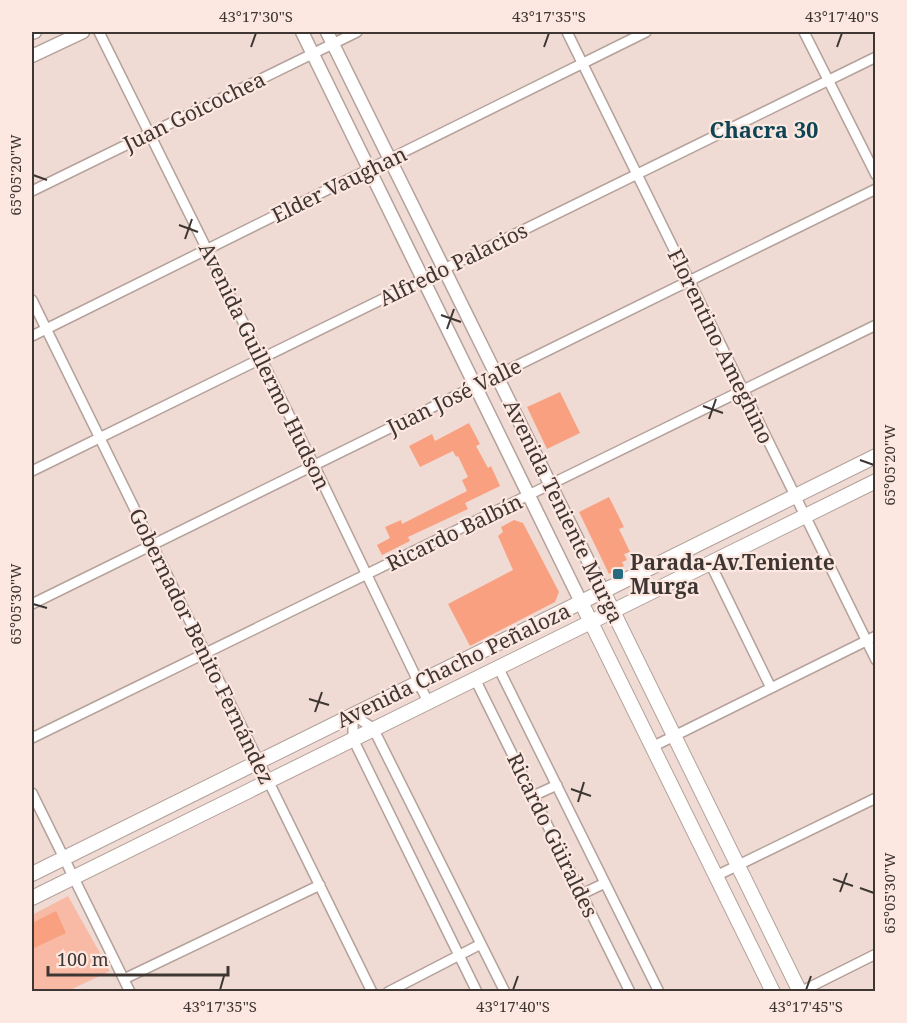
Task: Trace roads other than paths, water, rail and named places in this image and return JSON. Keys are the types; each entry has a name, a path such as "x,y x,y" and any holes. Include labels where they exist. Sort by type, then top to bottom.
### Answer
{"main road":[{"name":"Avenida Chacho Peñaloza","path":"32,874 876,456"},
{"name":"Avenida Chacho Peñaloza","path":"32,898 876,481"},
{"name":"Avenida Teniente Murga","path":"603,591 800,992"},
{"name":"Avenida Teniente Murga","path":"581,602 773,992"}],"street":[{"path":"32,56 83,32"},
{"name":"Avenida Guillermo Hudson","path":"99,32 262,359 428,702"},
{"name":"Avenida Teniente Murga","path":"302,32 581,602"},
{"name":"Avenida Teniente Murga","path":"327,32 603,591"},
{"name":"Juan Goicochea","path":"32,191 357,32"},
{"name":"Florentino Ameghino","path":"567,32 805,516 871,639 876,660"},
{"name":"Elder Vaughan","path":"32,336 646,32"},
{"path":"804,32 876,175"},
{"name":"Alfredo Palacios","path":"32,471 876,57"},
{"name":"Juan José Valle","path":"32,604 876,189"},
{"name":"Gobernador Benito Fernández","path":"32,300 372,992"},
{"name":"Ricardo Balbín","path":"32,738 876,325"},
{"path":"710,563 771,688"},
{"path":"652,747 871,639"},
{"name":"Ricardo Güiraldes","path":"498,667 659,992"},
{"name":"Ricardo Güiraldes","path":"475,679 630,992"},
{"path":"353,715 374,728 505,992"},
{"path":"353,715 353,739 477,992"},
{"path":"533,796 556,785"},
{"path":"32,793 130,992"},
{"path":"716,876 876,798"},
{"path":"582,894 605,883"},
{"path":"124,979 320,885"},
{"path":"388,992 481,944"},
{"path":"800,992 876,954"}],"place":[{"name":"Parada-Av.Teniente Murga","path":"618,574"}],"district":[{"name":"Chacra 30","path":"764,129"}]}
